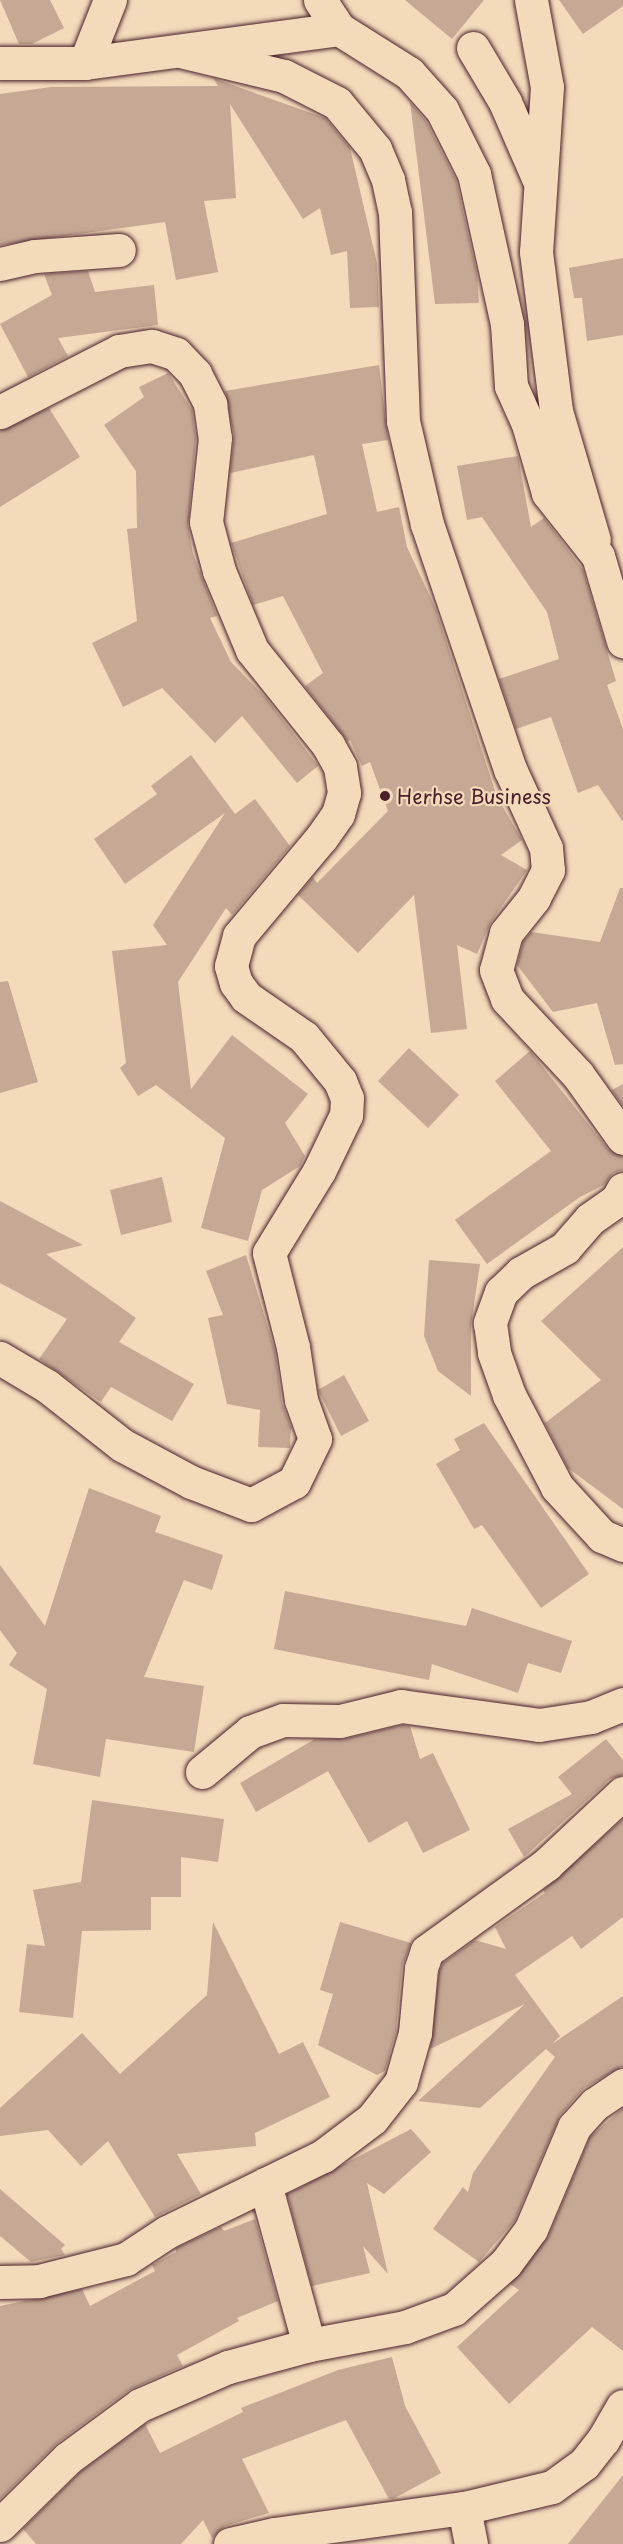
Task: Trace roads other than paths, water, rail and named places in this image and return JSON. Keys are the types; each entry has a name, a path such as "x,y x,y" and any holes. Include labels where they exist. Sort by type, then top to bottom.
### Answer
{"street":[{"path":"85,63 110,0"},
{"path":"320,0 339,29 409,73 442,110 474,174 507,324 511,386 528,424 548,493 598,556"},
{"path":"531,0 547,87 536,252 556,411 623,641"},
{"path":"0,63 85,63 339,29"},
{"path":"473,48 505,102 540,182"},
{"path":"180,51 284,76 337,103 375,149 388,180 395,212 403,421 424,512 510,769 546,848 548,870 534,898 506,933 496,970 507,999 578,1075 623,1138"},
{"path":"0,264 35,256 119,250"},
{"path":"0,412 119,351 152,346 176,354 195,374 210,404 215,438 206,522 219,571 252,650 328,745 340,767 344,793 339,814 239,936 231,966 236,983 246,997 304,1037 340,1081 347,1098 346,1115 319,1172 269,1253 293,1347 301,1400 315,1439 294,1482 251,1505 191,1482 122,1445 47,1386 0,1358"},
{"path":"623,1189 616,1200 590,1219 565,1248 521,1273 501,1292 490,1323 494,1353 509,1395 557,1487 602,1536 623,1545"},
{"path":"202,1772 250,1732 283,1720 340,1721 401,1706 539,1725 591,1717 623,1704"},
{"path":"0,2282 39,2282 118,2262 167,2232 331,2150 372,2119 401,2082 415,2033 421,1968 427,1951 547,1864 623,1793"},
{"path":"0,2525 68,2457 140,2405 228,2367 309,2344 405,2327 454,2309 506,2263 531,2229 574,2127 594,2104 623,2085"},
{"path":"265,2184 309,2344"},
{"path":"230,2544 274,2534 464,2508 552,2487 584,2464 603,2440 623,2406"},
{"path":"464,2508 471,2544"}],"place":[{"name":"Herhse Business","path":"385,796"}]}
